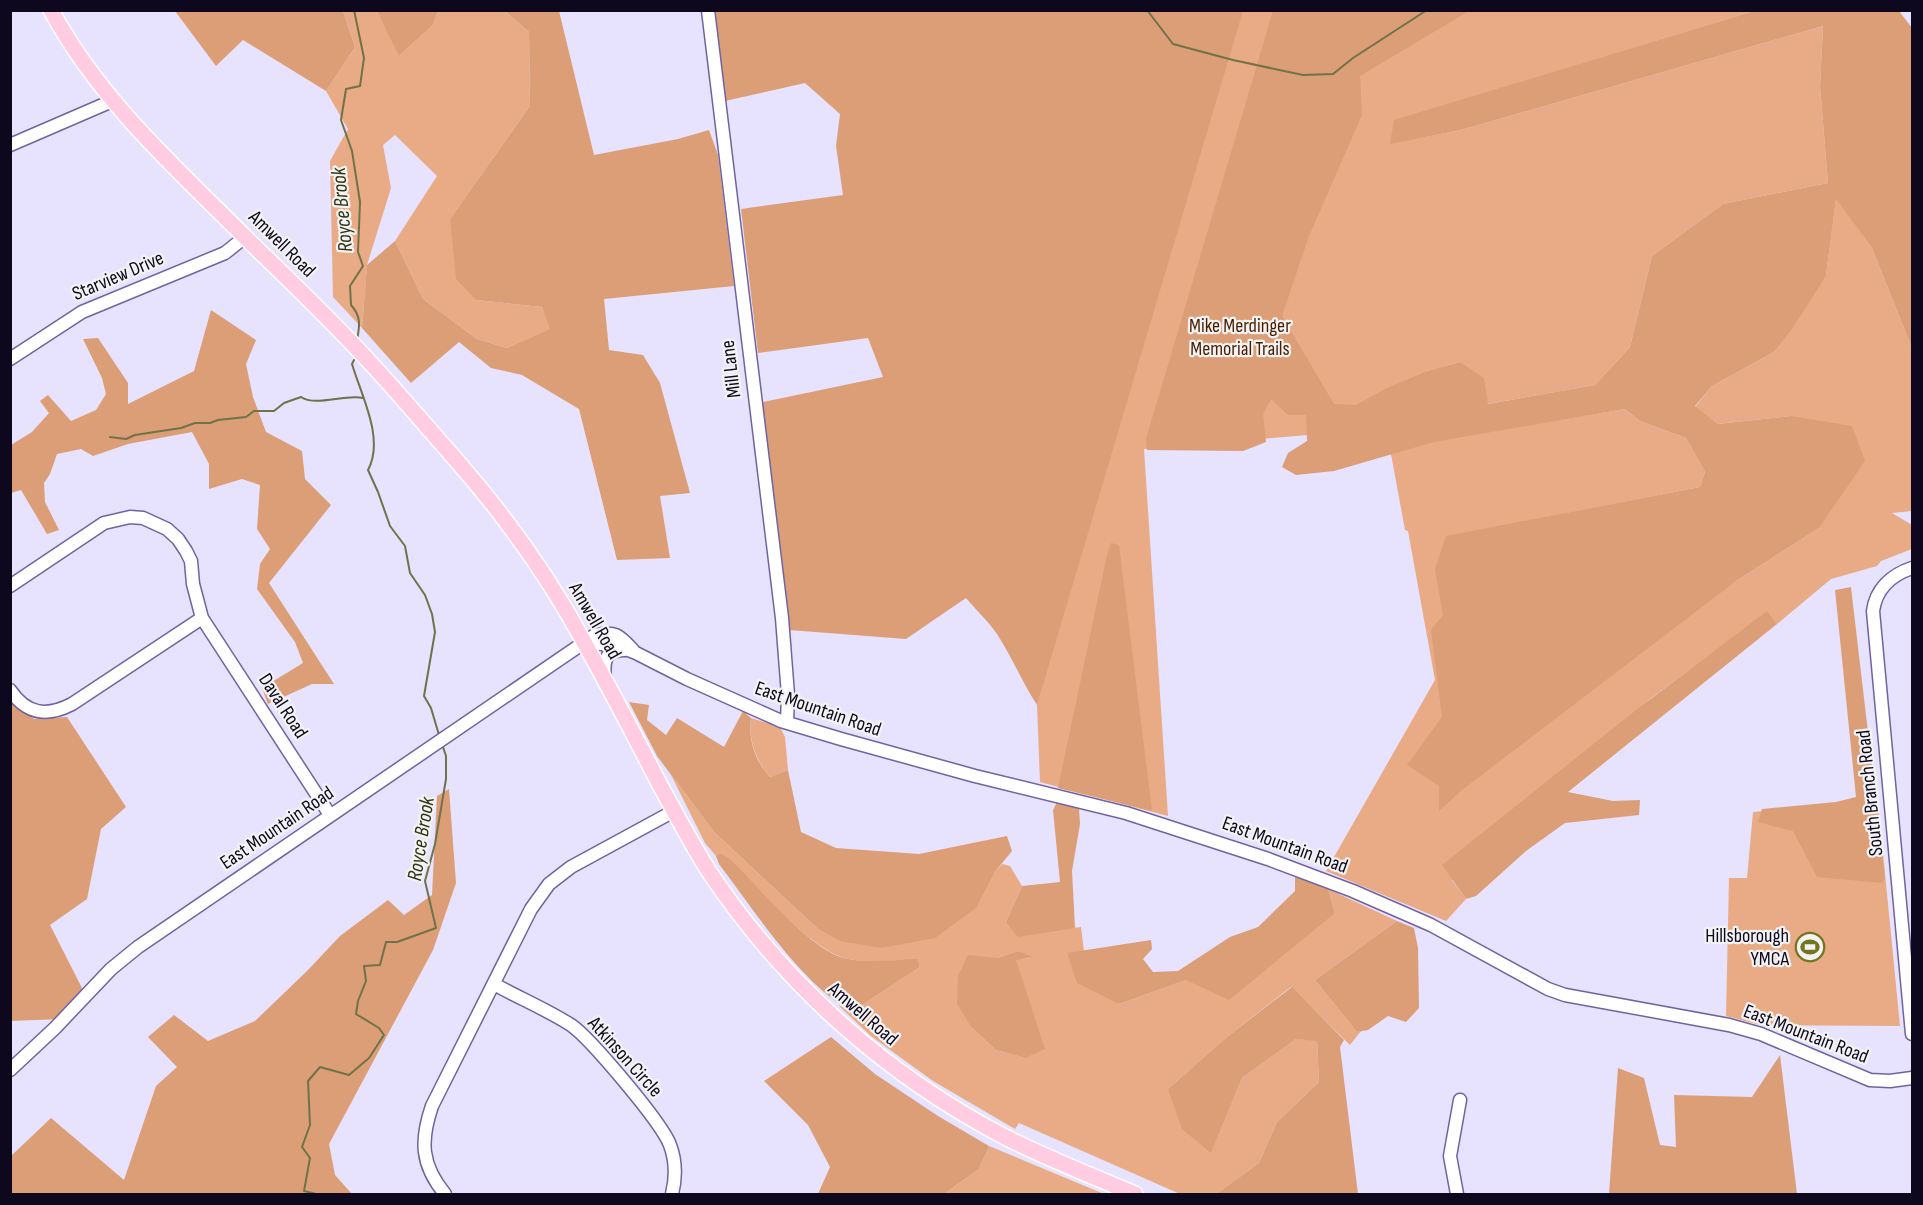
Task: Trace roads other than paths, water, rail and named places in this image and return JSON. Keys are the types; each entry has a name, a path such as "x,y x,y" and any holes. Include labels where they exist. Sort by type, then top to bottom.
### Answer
{"main road":[{"name":"Amwell Road","path":"51,10 81,61 112,101 362,353 482,492 536,564 585,644 674,811 709,871 758,938 801,987 884,1060 950,1106 1006,1137 1135,1194"}],"street":[{"name":"Mill Lane","path":"708,10 782,618 788,695 787,722"},
{"path":"10,145 112,101"},
{"name":"Starview Drive","path":"10,359 82,312 225,253 245,237"},
{"name":"Daval Road","path":"10,586 104,523 130,517 143,518 167,529 178,539 191,561 193,584 202,618 330,815"},
{"name":"South Branch Road","path":"1912,568 1892,577 1884,585 1874,602 1873,611 1912,1034"},
{"path":"10,690 33,711 58,712 202,618"},
{"name":"East Mountain Road","path":"10,1070 131,952 595,635 609,632 621,636 631,651 687,679 787,722 921,762 1126,813 1248,851 1353,891 1431,925 1565,995 1729,1025 1761,1034 1870,1080 1890,1081 1912,1078"},
{"path":"605,682 603,666 608,655 616,650 631,651"},
{"path":"445,1194 427,1164 424,1148 425,1127 432,1106 531,909 549,884 582,861 674,811"},
{"name":"Atkinson Circle","path":"494,984 572,1026 627,1086 660,1126 670,1145 675,1170 672,1194"},
{"path":"1457,1194 1450,1156 1460,1100"}],"waterway":[{"name":"Royce Brook","path":"354,10 364,58 360,86 346,89 341,120 352,151 360,202 358,252 363,266 350,286 351,305 359,321 357,340"},
{"path":"1147,10 1173,44 1303,75 1333,74 1353,58 1427,10"},
{"name":"Royce Brook","path":"354,360 352,364 373,431 373,458 368,470 390,526 405,546 410,573 425,595 432,614 435,632 424,696 431,708 439,735"},
{"path":"110,437 126,439 135,435 181,428 195,423 246,417 254,411 274,411 284,403 301,397 314,401 363,398"},
{"name":"Royce Brook","path":"316,1194 304,1191 310,1158 302,1147 310,1125 308,1081 320,1067 349,1075 369,1058 384,1035 379,1028 356,1014 358,1001 366,981 364,966 380,965 386,942 397,942 436,928 425,881 435,844 446,779 446,756 443,747"}],"place":[{"name":"Hillsborough YMCA","path":"1810,947"}],"park label":[{"name":"Mike Merdinger Memorial Trails","path":"1240,338"}]}
